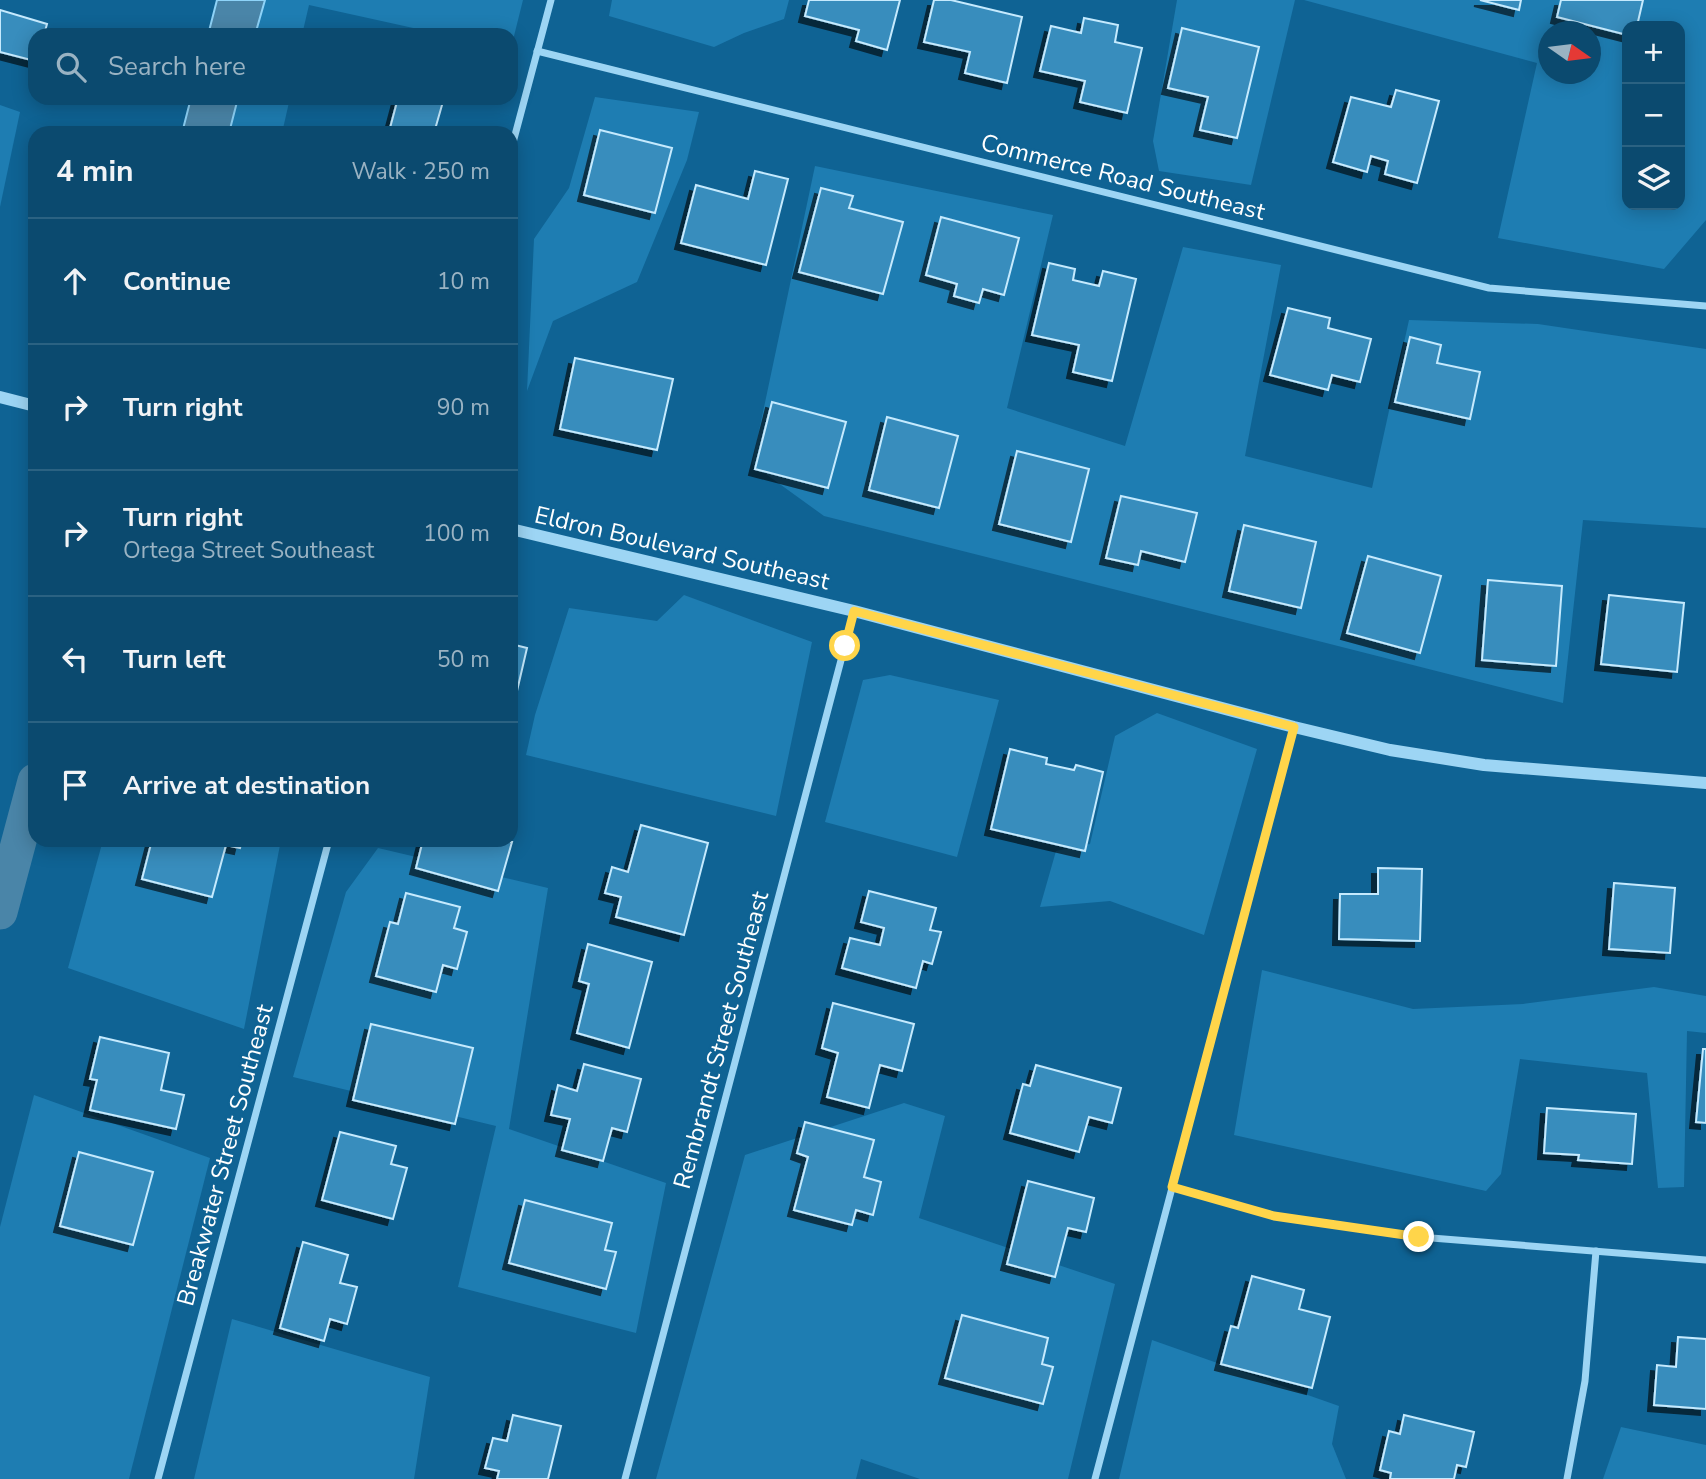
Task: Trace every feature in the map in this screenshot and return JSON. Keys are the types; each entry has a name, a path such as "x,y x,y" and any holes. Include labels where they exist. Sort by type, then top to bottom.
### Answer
{"street":[{"path":"517,126 551,0"},
{"name":"Commerce Road Southeast","path":"537,51 1489,288 1706,306"},
{"path":"0,397 28,404"},
{"name":"Eldron Boulevard Southeast","path":"518,531 854,611 1390,750 1484,765 1706,783"},
{"name":"Rembrandt Street Southeast","path":"625,1479 854,611"},
{"path":"1095,1479 1294,727"},
{"name":"Breakwater Street Southeast","path":"158,1479 327,847"},
{"path":"1172,1187 1287,1218 1419,1237 1706,1260"},
{"path":"1567,1479 1585,1381 1596,1251"}],"shaded area":[{"path":"217,0 265,0 257,28 210,28"},
{"path":"265,0 523,0 516,28 413,28 309,5 304,28 257,28"},
{"path":"612,0 789,0 784,19 714,47 609,16"},
{"path":"1177,0 1295,0 1251,185 1159,171 1153,141"},
{"path":"1304,0 1706,0 1706,220 1664,269 1498,238 1537,63"},
{"path":"595,97 699,112 687,160 637,282 553,321 527,391 534,239 569,188"},
{"path":"0,105 20,112 0,207"},
{"path":"189,105 236,105 231,126 184,126"},
{"path":"236,105 288,105 284,126 231,126"},
{"path":"815,166 1053,215 1007,408 1125,446 1183,247 1281,265 1245,456 1372,488 1409,320 1538,324 1706,349 1706,528 1583,520 1563,703 824,516 752,464"},
{"path":"684,595 812,642 776,816 526,755 535,715 569,608 657,621"},
{"path":"890,675 999,700 957,857 825,822 863,680"},
{"path":"1157,713 1257,749 1204,935 1110,901 1040,907 1056,851 1090,844 1115,736"},
{"path":"101,847 280,847 244,1029 68,968"},
{"path":"378,848 548,888 509,1129 666,1183 636,1333 458,1287 496,1126 293,1077 346,892"},
{"path":"1262,970 1413,1009 1523,1004 1654,987 1706,996 1706,1033 1687,1031 1684,1187 1658,1188 1647,1073 1520,1059 1501,1174 1486,1191 1234,1135"},
{"path":"34,1095 210,1158 129,1479 0,1479 0,1227"},
{"path":"904,1103 945,1116 919,1218 1115,1284 1068,1479 920,1479 861,1459 856,1479 656,1479 745,1155"},
{"path":"232,1319 430,1377 414,1479 194,1479"},
{"path":"1152,1340 1339,1406 1332,1444 1346,1479 1119,1479"},
{"path":"1621,1427 1706,1445 1706,1479 1603,1479"}],"building":[{"path":"809,0 900,0 887,50 856,41 859,30 805,16"},
{"path":"934,0 951,0 1022,17 1007,83 965,73 970,52 924,42"},
{"path":"1480,0 1521,0 1519,10"},
{"path":"1561,0 1643,0 1638,21 1622,21 1622,34 1601,28 1601,21 1573,21 1557,17"},
{"path":"0,10 47,24 46,28 28,28 28,59 0,52"},
{"path":"1084,18 1118,25 1115,42 1142,48 1127,113 1080,102 1085,81 1040,71 1051,26 1081,33"},
{"path":"1182,28 1259,47 1237,138 1200,130 1208,97 1168,88"},
{"path":"1396,90 1439,101 1417,183 1385,174 1388,161 1371,156 1367,172 1333,162 1351,97 1391,107"},
{"path":"396,105 442,105 436,126 391,126"},
{"path":"600,130 672,148 655,213 584,195"},
{"path":"755,171 788,179 766,265 681,243 696,185 748,199"},
{"path":"821,188 853,196 849,208 903,222 883,294 799,272"},
{"path":"941,217 1019,238 1004,295 983,289 979,303 954,296 957,284 926,275"},
{"path":"1049,263 1075,269 1073,280 1099,286 1103,271 1136,279 1112,381 1073,372 1079,345 1032,335"},
{"path":"1288,308 1330,318 1328,328 1371,339 1360,382 1332,375 1328,390 1270,375"},
{"path":"1410,337 1441,345 1437,363 1480,372 1470,419 1395,402"},
{"path":"575,358 673,379 657,450 560,429"},
{"path":"772,402 846,422 828,488 755,469"},
{"path":"887,417 958,436 939,508 869,490"},
{"path":"1017,451 1089,469 1071,542 999,524"},
{"path":"1121,496 1197,513 1185,562 1141,551 1138,565 1106,558"},
{"path":"1244,525 1316,542 1301,608 1229,591"},
{"path":"1368,556 1441,576 1420,653 1347,633"},
{"path":"1488,580 1562,586 1556,666 1482,660"},
{"path":"1609,595 1684,603 1677,672 1601,664"},
{"path":"518,646 527,648 518,687"},
{"path":"1010,749 1047,758 1046,764 1074,770 1076,765 1103,772 1085,851 991,829"},
{"path":"641,825 708,843 684,935 616,917 621,897 605,893 612,867 628,872"},
{"path":"150,847 225,847 212,897 142,879"},
{"path":"421,847 511,847 498,891 416,868"},
{"path":"1378,868 1422,869 1420,941 1339,939 1340,894 1378,894"},
{"path":"1614,883 1675,888 1670,953 1609,949"},
{"path":"869,891 936,908 930,930 941,932 932,964 923,961 916,988 842,968 850,938 880,945 884,928 861,922"},
{"path":"406,893 460,907 454,928 467,932 457,969 443,965 436,992 376,976 390,922 398,924"},
{"path":"588,944 652,962 629,1048 577,1033 589,984 579,981"},
{"path":"833,1003 914,1024 902,1071 880,1065 869,1108 827,1097 838,1053 822,1048"},
{"path":"371,1024 473,1048 455,1124 353,1100"},
{"path":"100,1037 169,1053 161,1090 184,1095 176,1129 90,1110 97,1080 90,1079"},
{"path":"1703,1049 1706,1049 1706,1123 1696,1122"},
{"path":"584,1064 641,1079 627,1132 612,1128 603,1161 562,1150 570,1119 551,1115 558,1085 577,1091"},
{"path":"1036,1065 1121,1088 1112,1123 1089,1117 1079,1152 1010,1133 1023,1084 1030,1086"},
{"path":"1547,1108 1636,1114 1632,1164 1578,1160 1579,1155 1544,1153"},
{"path":"805,1122 874,1140 864,1177 881,1182 873,1215 856,1210 852,1225 794,1210 808,1157 797,1153"},
{"path":"340,1132 396,1146 391,1164 407,1168 393,1219 322,1200"},
{"path":"79,1152 153,1172 133,1245 60,1226"},
{"path":"1028,1181 1094,1198 1086,1232 1068,1228 1055,1277 1007,1264"},
{"path":"525,1200 612,1223 605,1250 616,1252 606,1289 509,1263"},
{"path":"303,1242 348,1255 340,1283 357,1287 347,1324 330,1319 324,1341 280,1328"},
{"path":"1252,1276 1304,1290 1299,1309 1330,1317 1312,1388 1221,1364 1231,1326 1238,1328"},
{"path":"962,1315 1048,1338 1042,1364 1053,1367 1043,1404 945,1378"},
{"path":"1678,1337 1706,1339 1706,1409 1654,1405 1657,1365 1676,1367"},
{"path":"513,1415 561,1426 548,1479 497,1479 499,1471 485,1468 493,1438 507,1441"},
{"path":"1404,1415 1474,1432 1466,1467 1457,1465 1454,1479 1390,1479 1391,1473 1380,1470 1389,1431 1400,1434"}],"waterway":[{"path":"0,912 28,807"}],"route":[{"path":"845,646 854,611 1294,727 1172,1187 1274,1216 1419,1237"}]}
